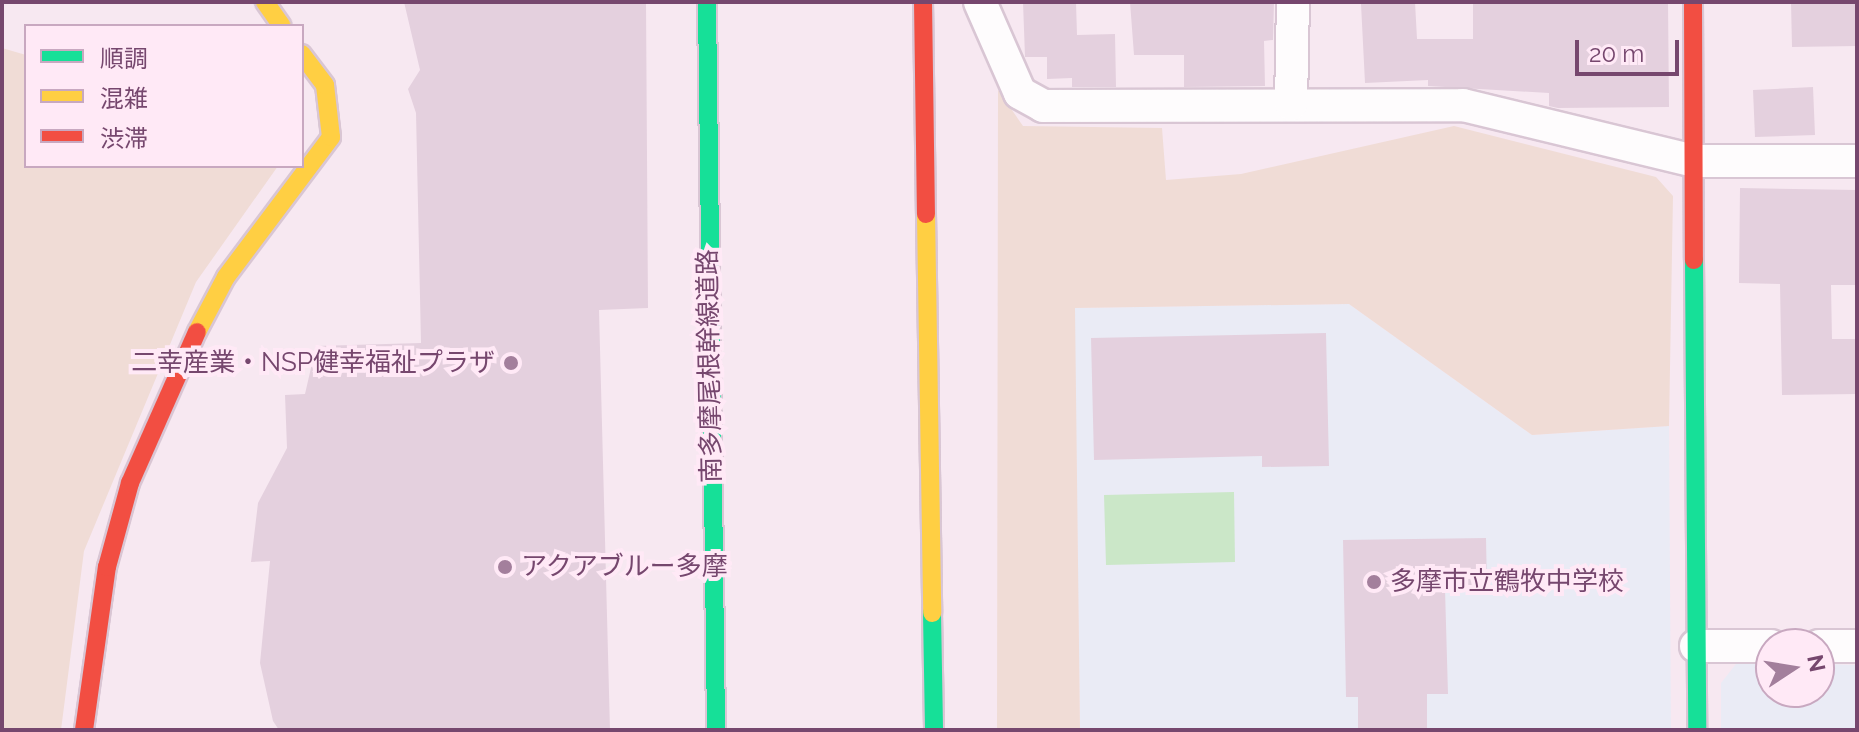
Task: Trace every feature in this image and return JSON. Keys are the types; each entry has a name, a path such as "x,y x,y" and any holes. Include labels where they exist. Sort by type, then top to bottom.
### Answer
{"street":[{"path":"265,2 281,24"},
{"name":"南多摩尾根幹線道路","path":"707,2 716,730"},
{"path":"923,2 934,730"},
{"path":"980,2 1020,93 1043,106 1463,105 1694,161 1857,161"},
{"path":"1291,104 1293,2"},
{"path":"1693,2 1697,730"},
{"path":"84,730 107,567 130,483 172,379 226,277 331,137 325,85 304,57"},
{"path":"1696,646 1755,646"},
{"path":"1835,646 1857,646"}],"shaded area":[{"path":"2,48 24,54 24,168 277,168 196,282 84,551 61,730 2,730"},
{"path":"998,90 1023,126 1162,128 1166,180 1241,174 1454,126 1656,177 1673,196 1669,426 1532,435 1349,304 1075,308 1080,730 997,730"},
{"name":"多摩市立鶴牧中学校","path":"1349,304 1532,435 1669,426 1671,730 1080,730 1074,308"},
{"path":"1234,492 1235,562 1106,565 1104,495"},
{"path":"1736,664 1755,664 1755,708 1835,708 1835,664 1857,665 1857,730 1721,730 1721,683"}],"building":[{"name":"二幸産業・NSP健幸福祉プラザ","path":"404,2 646,2 648,308 599,310 610,730 279,730 273,721 260,663 270,561 251,562 258,503 287,448 285,395 305,394 316,346 421,343 416,113 408,89 420,70"},
{"path":"1023,2 1076,2 1077,35 1115,34 1116,87 1072,87 1072,78 1047,79 1047,57 1025,57"},
{"path":"1130,2 1274,2 1273,40 1264,41 1265,86 1184,87 1184,55 1134,55"},
{"path":"1415,2 1417,39 1473,39 1473,2 1668,2 1669,107 1558,108 1549,106 1549,93 1428,86 1428,80 1365,83 1361,4"},
{"path":"1791,2 1856,2 1857,46 1792,47"},
{"path":"1813,87 1815,135 1755,137 1753,90"},
{"path":"1740,188 1857,190 1857,285 1831,285 1832,339 1857,339 1857,394 1782,395 1780,284 1739,283"},
{"path":"1326,333 1329,466 1262,467 1262,456 1094,460 1091,338"},
{"path":"1486,538 1487,588 1445,589 1448,694 1427,694 1427,730 1358,730 1358,697 1346,697 1343,540"}],"traffic: fast":[{"path":"707,2 716,730"},
{"path":"1694,260 1697,730"},
{"path":"932,613 934,730"}],"traffic: slow":[{"path":"265,2 281,24"},
{"path":"197,332 226,277 331,137 325,85 304,57"},
{"path":"926,214 932,613"}],"traffic: jam":[{"path":"923,2 926,214"},
{"path":"1693,2 1694,260"},
{"path":"84,730 107,567 130,483 197,332"}],"place":[{"name":"二幸産業・NSP健幸福祉プラザ","path":"511,363"},
{"name":"アクアブルー多摩","path":"505,567"},
{"name":"多摩市立鶴牧中学校","path":"1374,582"}]}
